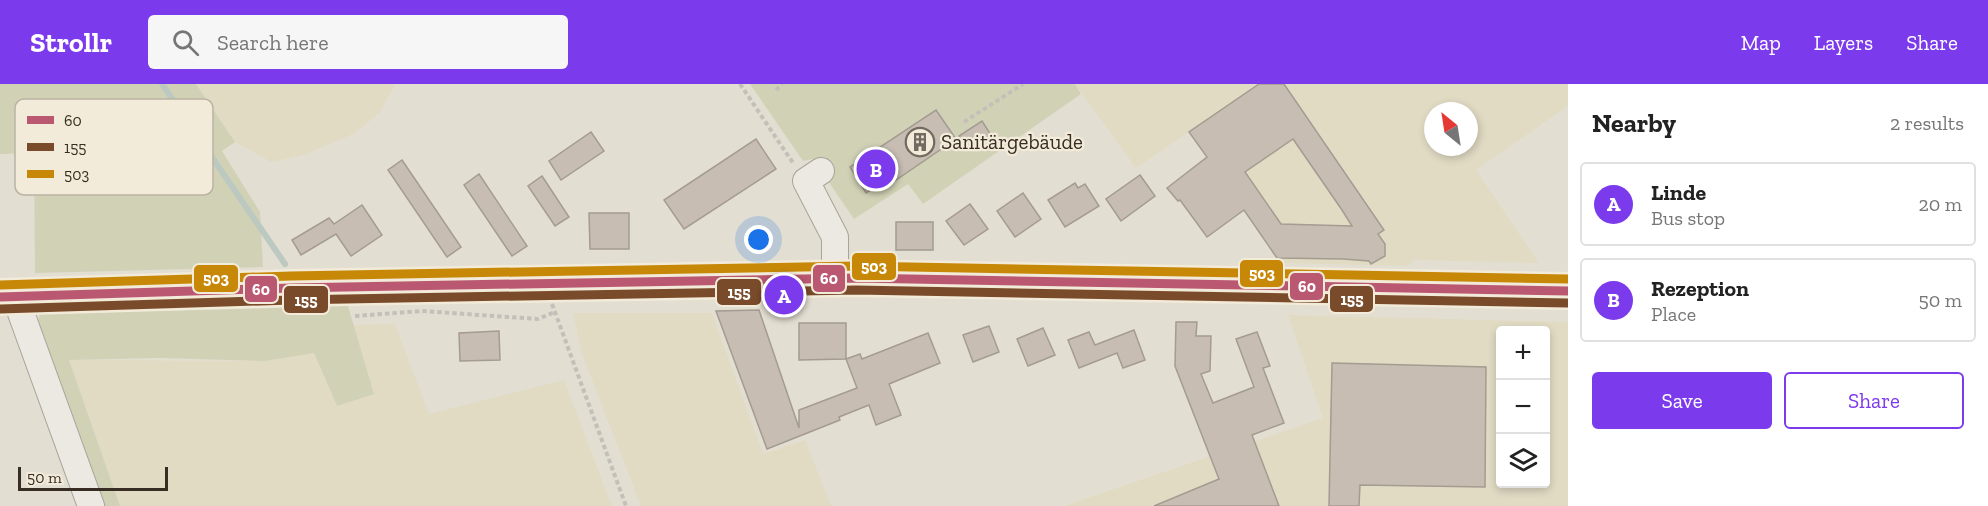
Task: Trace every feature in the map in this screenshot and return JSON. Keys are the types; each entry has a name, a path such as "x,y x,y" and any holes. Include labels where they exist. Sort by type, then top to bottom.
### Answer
{"street":[{"path":"814,176 835,237 835,278"},
{"path":"9,297 835,278 1568,291"},
{"path":"9,297 21,313 92,506"}],"path":[{"path":"740,84 814,176"},
{"path":"776,90 783,84"},
{"path":"964,123 1023,84"},
{"path":"549,283 549,297 626,506"},
{"path":"355,316 422,311 538,319 555,312"}],"shaded area":[{"path":"196,84 393,84 394,87 379,113 355,133 304,155 271,162 235,142 213,109 213,99 206,99"},
{"path":"1075,84 1568,84 1568,106 1476,170 1539,263 1414,260 1408,266 1280,263 1189,132 1136,168"},
{"path":"573,313 712,313 763,454 805,440 831,506 641,506 582,354"},
{"path":"1288,315 1568,322 1568,506 1064,506 1323,418"},
{"path":"395,324 429,414 564,380 612,506 120,506 69,360 265,361 314,353 337,406 374,393 353,325"}],"green space":[{"path":"0,84 196,84 206,99 15,99 15,154 0,154"},
{"path":"750,84 1075,84 1081,94 923,204 908,184 854,219 813,159 803,161"},
{"path":"213,109 235,142 222,151 260,212 263,267 35,273 34,195 213,195"},
{"path":"348,306 374,394 337,406 314,353 265,361 158,358 69,360 120,506 99,506 37,323 40,314"}],"building":[{"path":"1259,84 1284,84 1384,230 1378,234 1385,244 1385,256 1371,264 1369,261 1343,259 1277,258 1244,210 1207,237 1180,200 1178,201 1167,188 1207,157 1189,132","holes":["1293,139 1352,226 1281,224 1245,172"]},
{"name":"Sanitärgebäude","path":"936,110 956,139 893,182 890,178 866,193 850,167"},
{"path":"982,121 991,135 969,150 959,136"},
{"path":"591,132 604,151 561,180 549,161"},
{"path":"756,139 776,169 684,229 664,200"},
{"path":"402,160 461,247 447,257 388,170"},
{"path":"479,174 527,246 512,256 464,185"},
{"path":"1140,175 1155,196 1121,221 1106,199"},
{"path":"542,176 569,217 555,226 528,186"},
{"path":"1075,183 1078,188 1085,184 1099,206 1065,227 1048,200"},
{"path":"1023,193 1041,219 1015,237 997,211"},
{"path":"970,204 988,229 964,245 946,221"},
{"path":"362,205 382,235 351,256 336,234 301,255 292,240 329,218 334,224"},
{"path":"589,213 629,213 629,249 590,249"},
{"path":"896,222 933,222 933,250 896,250"},
{"path":"759,310 799,428 799,410 857,388 846,359 860,354 862,359 928,333 940,363 889,384 901,415 876,425 869,405 839,417 840,420 767,449 716,311"},
{"path":"1176,322 1197,322 1196,336 1211,336 1210,371 1201,374 1213,403 1254,387 1236,339 1257,332 1270,366 1263,368 1284,423 1252,435 1279,506 1154,506 1219,479 1175,366"},
{"path":"799,323 846,323 846,359 799,360"},
{"path":"989,326 999,352 973,362 963,335"},
{"path":"1043,328 1055,355 1028,366 1017,339"},
{"path":"1134,330 1145,360 1123,368 1117,353 1079,368 1068,340 1089,332 1095,345"},
{"path":"499,331 500,360 460,361 459,333"},
{"path":"1332,363 1486,367 1485,487 1360,485 1359,506 1329,506"}],"waterway":[{"path":"162,84 172,99"},
{"path":"213,159 285,264"}],"transit line":[{"name":"503","path":"0,285 291,276 856,266 1568,279"},
{"name":"60","path":"0,297 291,288 856,278 1568,291"},
{"name":"155","path":"0,309 291,300 856,290 1568,303"}],"place":[{"name":"Sanitärgebäude","path":"920,142"},
{"name":"Rezeption","path":"876,169"},
{"name":"Linde","path":"784,295"}]}
